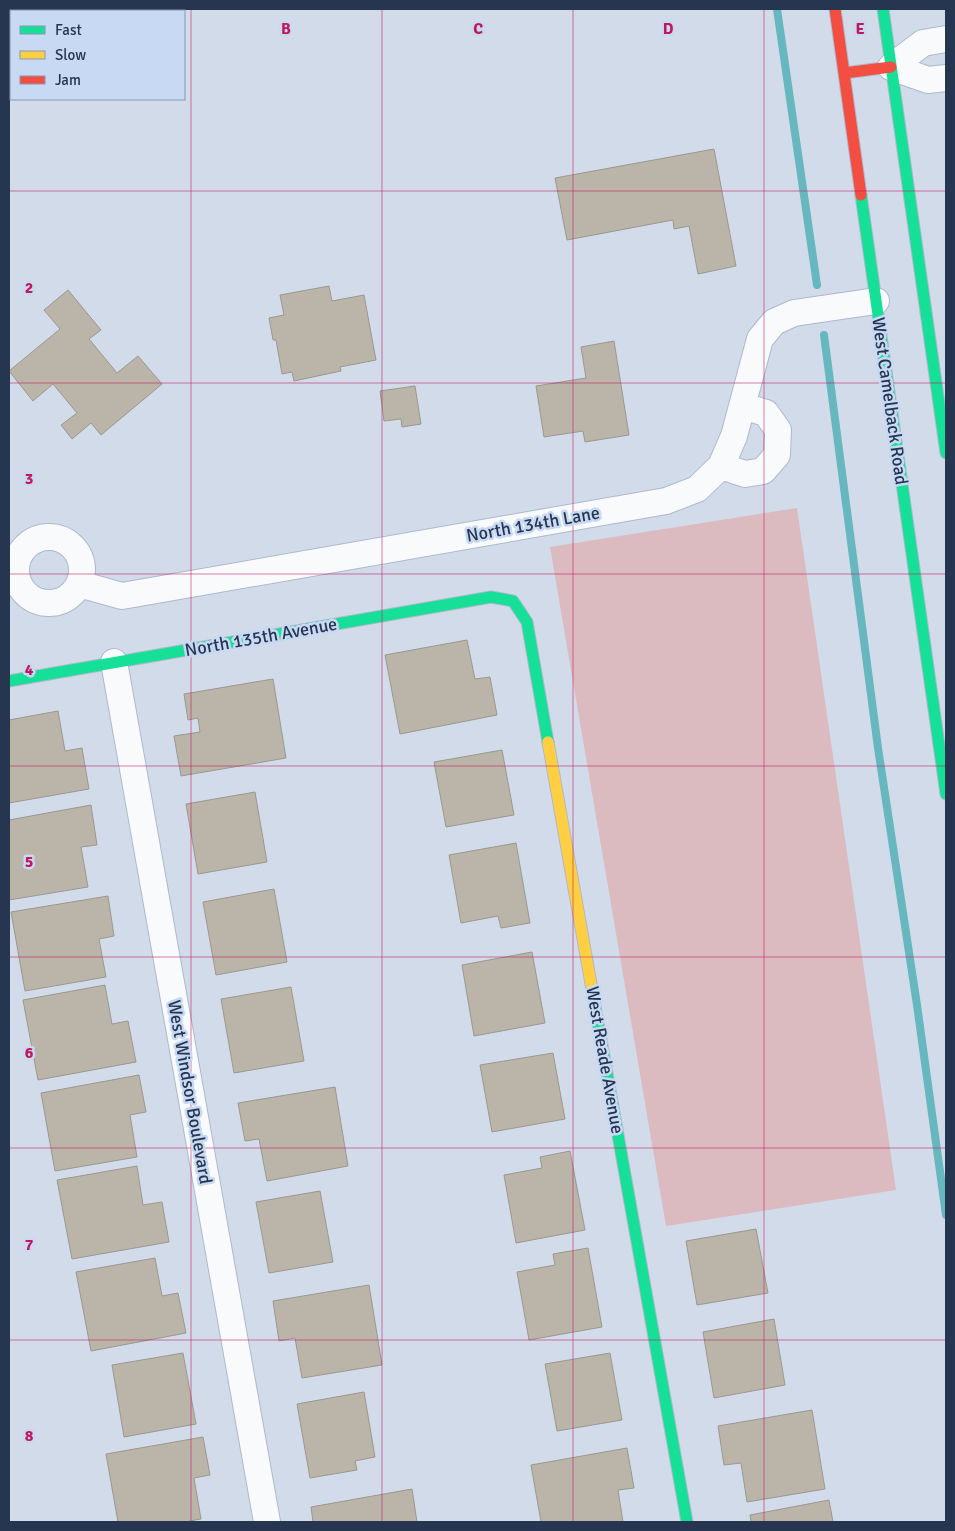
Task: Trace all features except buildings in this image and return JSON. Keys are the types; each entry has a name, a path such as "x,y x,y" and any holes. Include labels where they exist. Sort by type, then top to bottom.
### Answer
{"street":[{"name":"West Camelback Road","path":"835,9 946,794"},
{"path":"883,9 946,453"},
{"path":"891,67 923,43 946,39"},
{"path":"844,73 891,67 928,80 946,78"},
{"name":"North 134th Lane","path":"79,584 122,596 666,501 697,489 721,466 734,436 760,339 774,322 794,313 876,301"},
{"path":"721,466 745,474 763,471 777,455 778,430 766,413 743,406"},
{"name":"North 135th Avenue","path":"9,681 491,597 514,601"},
{"name":"West Reade Avenue","path":"514,601 527,622 687,1522"},
{"name":"West Windsor Boulevard","path":"114,662 267,1522"}],"shaded area":[{"path":"797,508 896,1190 666,1226 550,547"}],"waterway":[{"path":"777,9 817,285"},
{"path":"824,335 878,748 917,1005 946,1215"}],"traffic: fast":[{"path":"883,9 946,453"},
{"path":"861,195 946,794"},
{"path":"9,681 491,597 513,601 527,622 548,742"},
{"path":"593,995 687,1522"}],"traffic: slow":[{"path":"548,742 593,995"}],"traffic: jam":[{"path":"835,9 861,195"},
{"path":"844,73 891,67"}]}
